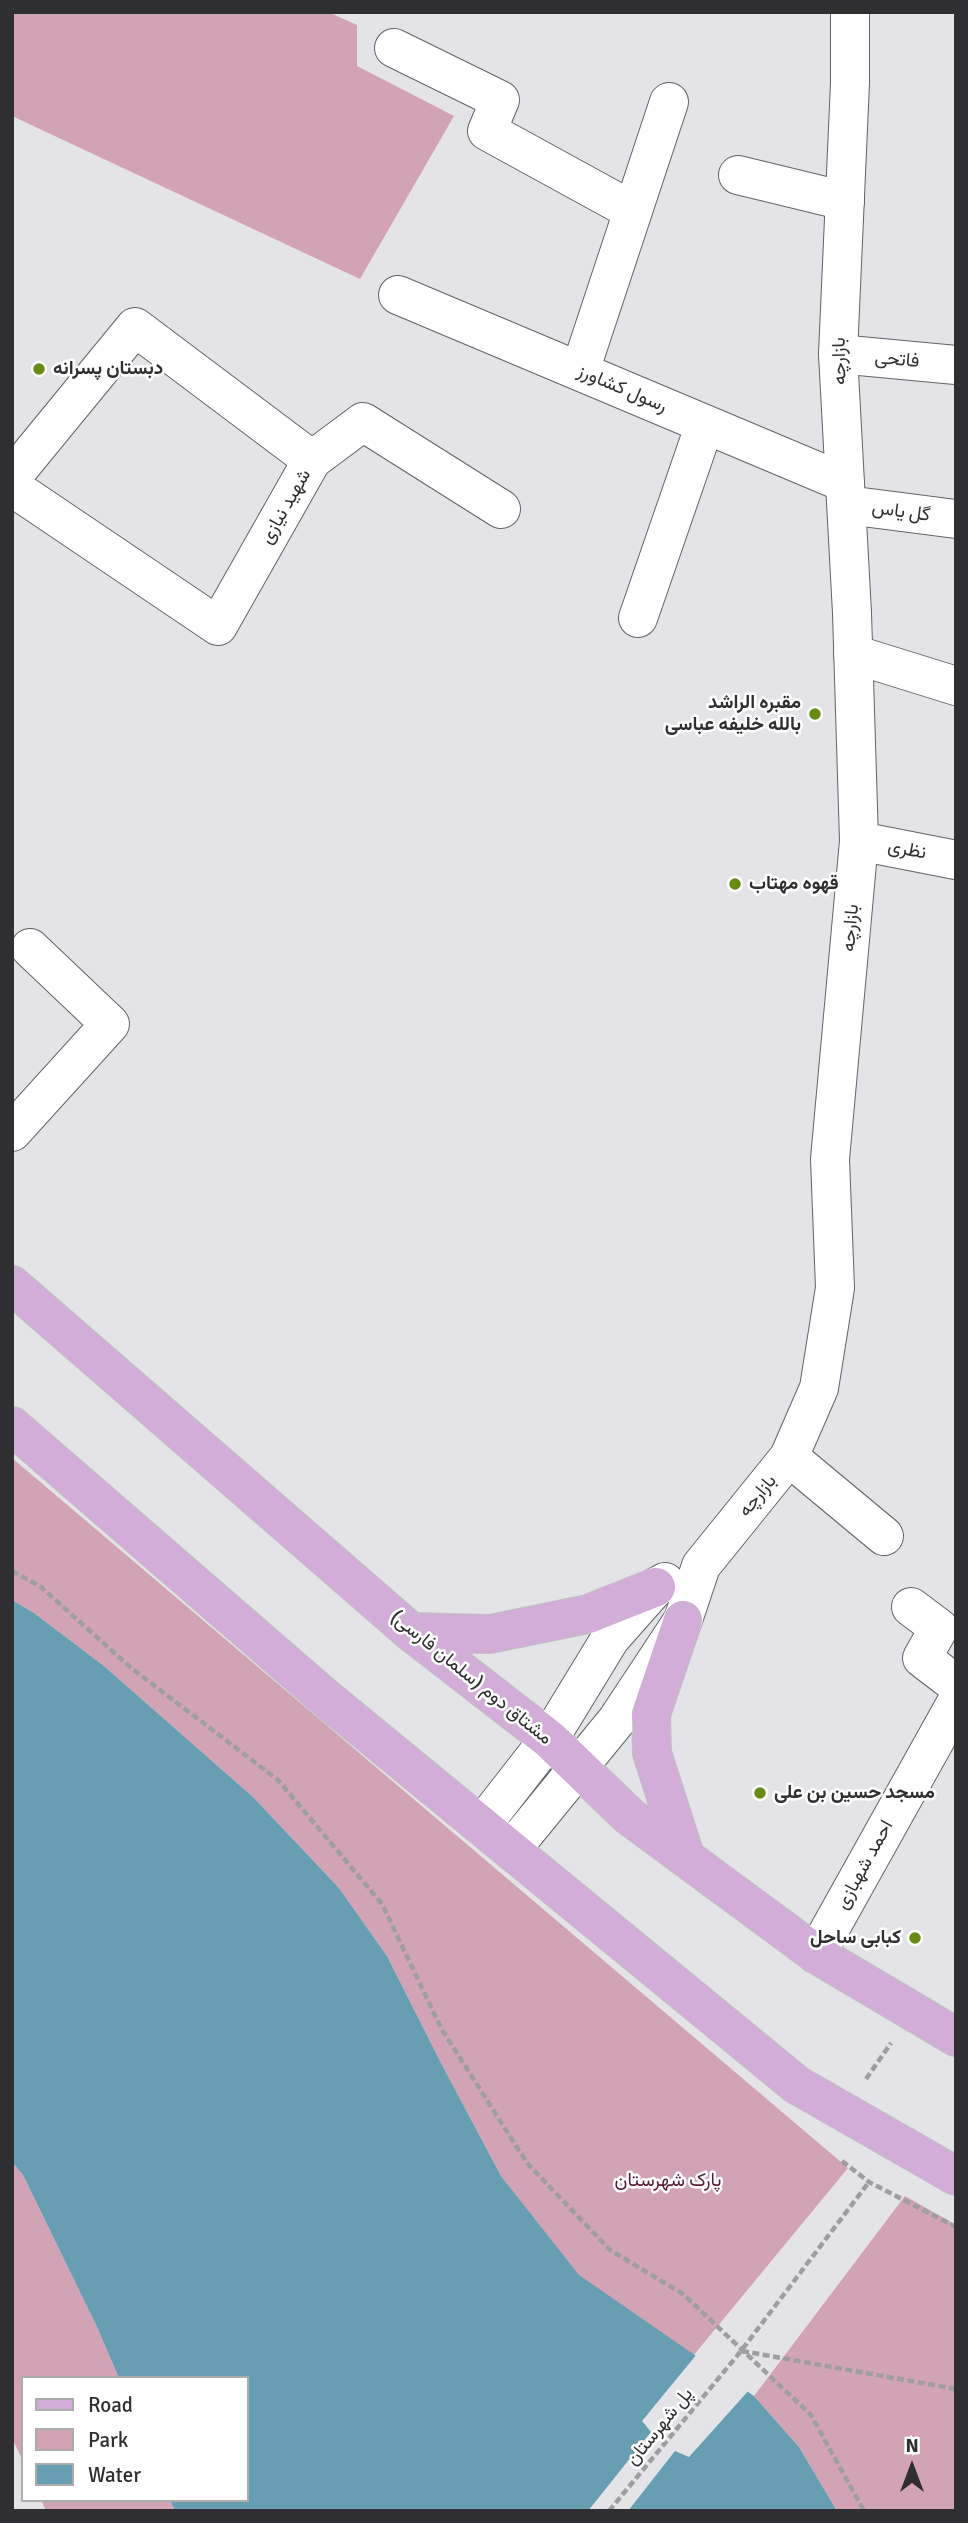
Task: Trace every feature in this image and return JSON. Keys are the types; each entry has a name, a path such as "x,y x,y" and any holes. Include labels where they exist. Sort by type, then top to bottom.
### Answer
{"main road":[{"name":"مشتاق دوم (سلمان فارسی)","path":"12,1285 411,1632 549,1740 629,1816 816,1954 956,2037"},
{"path":"12,1426 328,1700 797,2085 956,2176"},
{"path":"411,1632 490,1634 588,1614 656,1587"},
{"path":"683,1620 651,1714 652,1753 685,1856"}],"street":[{"name":"بازارچه","path":"511,1850 617,1720 683,1620 701,1566 789,1457 819,1388 835,1288 830,1159 859,841 838,354 850,83 850,12"},
{"path":"394,48 500,100 487,131 633,211"},
{"path":"580,371 668,103"},
{"path":"738,176 845,201"},
{"name":"رسول کشاورز","path":"398,295 705,424 846,494"},
{"name":"شهید نیازی","path":"12,477 135,327 312,460 218,626 12,487"},
{"name":"فاتحی","path":"838,354 956,365"},
{"path":"312,460 363,422 500,509"},
{"path":"638,618 705,424"},
{"name":"گل یاس","path":"846,494 956,519"},
{"path":"853,654 956,686"},
{"name":"نظری","path":"859,841 956,860"},
{"path":"12,1132 110,1024 30,948"},
{"path":"789,1457 884,1536"},
{"path":"482,1825 549,1740 610,1639 656,1587 701,1566"},
{"path":"911,1607 939,1628 922,1658 956,1684"},
{"name":"احمد شهبازی","path":"816,1954 956,1703"}],"path":[{"path":"12,1571 41,1587 130,1667 278,1780 382,1904 440,2028 527,2163 610,2250 683,2294 811,2415 864,2511"},
{"path":"843,2111 913,2012"},
{"name":"پل شهرستان","path":"610,2511 741,2351 869,2182"},
{"path":"741,2351 956,2389"}],"green space":[{"path":"12,12 328,12 357,25 357,66 454,116 360,279 12,116"},
{"name":"پارک شهرستان","path":"12,1458 848,2168 693,2356 579,2276 501,2176 387,1956 339,1888 253,1797 104,1666 34,1613 12,1600"},
{"path":"12,2162 23,2175 118,2376 21,2376 21,2457 12,2438"},
{"path":"905,2196 956,2225 956,2511 837,2511 799,2447 754,2396"},
{"path":"42,2502 171,2502 175,2511 46,2511"}],"water":[{"path":"12,1600 34,1613 104,1666 253,1797 339,1888 387,1956 501,2176 579,2275 754,2396 799,2447 837,2511 175,2511 171,2502 248,2502 248,2376 118,2376 23,2175 12,2162"}],"pier":[{"path":"697,2354 750,2389 689,2457 675,2451 628,2511 588,2511 651,2432 642,2421"}],"place":[{"name":"دبستان پسرانه","path":"39,369"},
{"name":"مقبره الراشد بالله خلیفه عباسی","path":"815,714"},
{"name":"قهوه مهتاب","path":"735,884"},
{"name":"مسجد حسین بن علی","path":"760,1793"},
{"name":"کبابی ساحل","path":"915,1938"}]}
